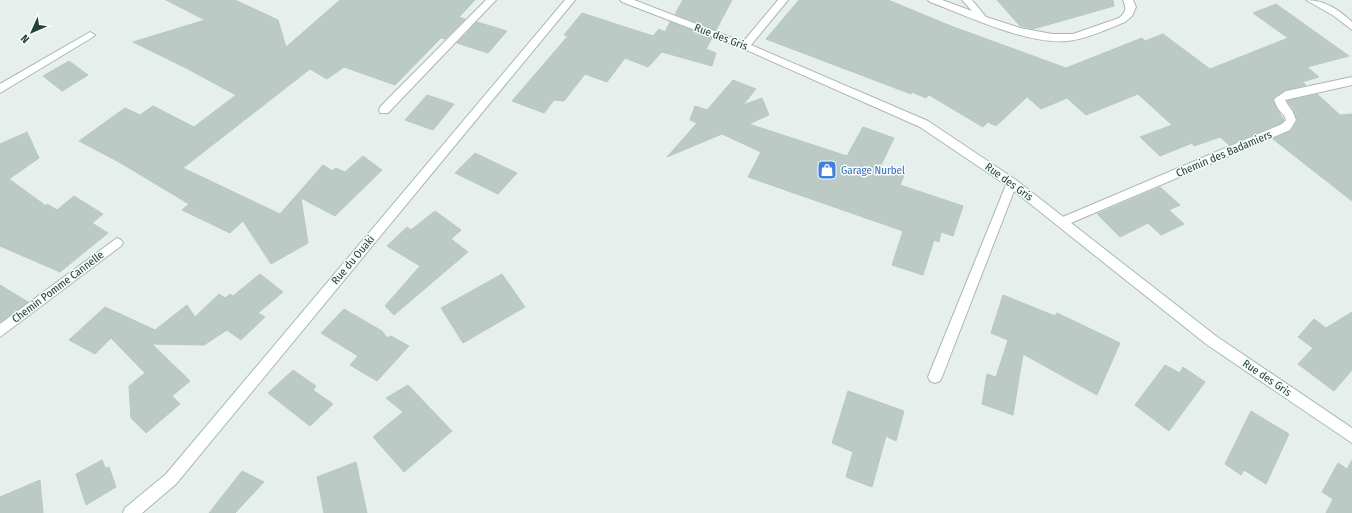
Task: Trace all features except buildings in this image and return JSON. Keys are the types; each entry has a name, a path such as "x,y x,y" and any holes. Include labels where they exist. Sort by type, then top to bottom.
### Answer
{"street":[{"path":"384,110 490,0"},
{"name":"Rue du Ouaki","path":"130,513 171,479 570,0"},
{"name":"Rue des Gris","path":"625,0 745,46 924,124 959,149 1012,183 1211,340 1352,436"},
{"path":"745,46 783,0"},
{"path":"933,0 1030,34 1050,38 1069,38 1122,20 1129,14 1131,7 1128,0"},
{"path":"967,0 983,18"},
{"path":"1311,0 1337,14 1352,27"},
{"path":"0,89 90,35"},
{"name":"Chemin des Badamiers","path":"1062,222 1286,127 1291,120 1288,113 1281,105 1279,99 1286,95 1352,81"},
{"path":"935,378 1012,183"},
{"name":"Chemin Pomme Cannelle","path":"0,331 117,243"}],"place":[{"name":"Garage Nurbel","path":"827,170"}]}
